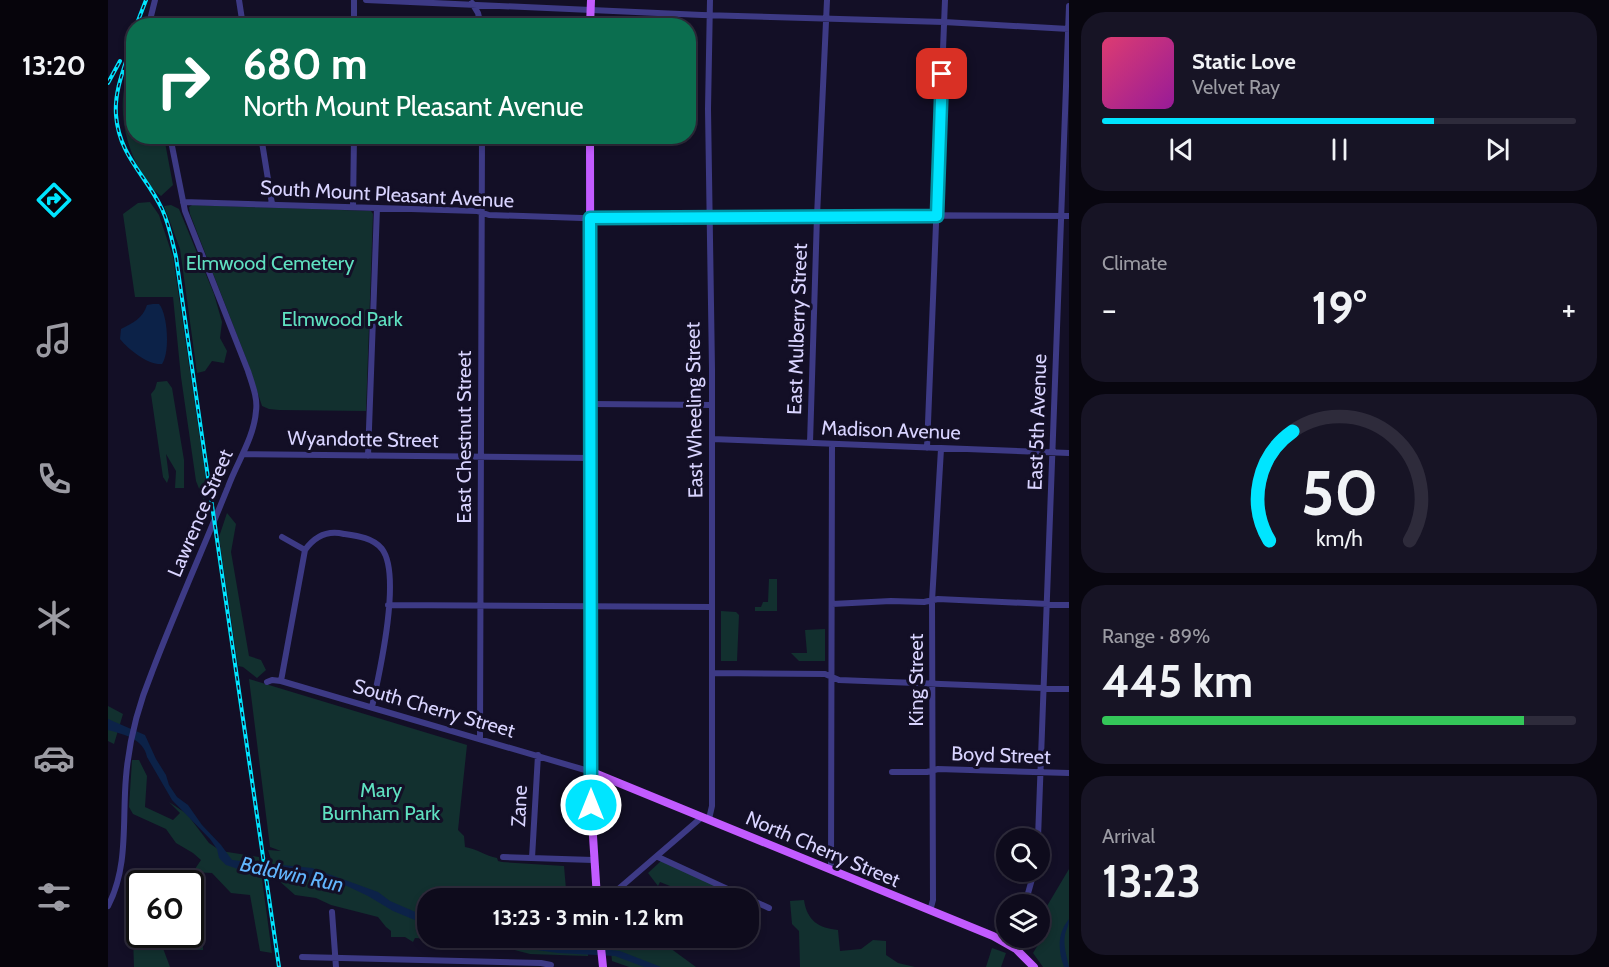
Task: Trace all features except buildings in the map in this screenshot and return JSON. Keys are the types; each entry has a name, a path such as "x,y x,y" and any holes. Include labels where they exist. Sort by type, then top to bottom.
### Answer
{"main road":[{"path":"590,18 591,0"},
{"path":"590,144 592,772 593,860 596,888"},
{"name":"North Cherry Street","path":"592,772 930,911 996,935"},
{"path":"602,948 603,967"},
{"name":"North Cherry Street","path":"1017,948 1034,967"}],"street":[{"path":"152,18 155,0"},
{"path":"239,0 242,18"},
{"path":"354,0 354,18"},
{"path":"366,0 472,2 590,10 944,22 1069,29"},
{"name":"East Wheeling Street","path":"706,818 712,806 710,0"},
{"name":"East Mulberry Street","path":"810,443 827,0"},
{"path":"927,448 945,0"},
{"path":"472,2 479,18"},
{"name":"East 5th Avenue","path":"1038,828 1069,6"},
{"name":"Lawrence Street","path":"108,906 121,866 126,775 134,724 153,668 255,422 255,396 248,371 183,202 172,144"},
{"path":"262,144 272,204"},
{"path":"353,207 354,144"},
{"name":"East Chestnut Street","path":"480,739 482,144"},
{"name":"South Mount Pleasant Avenue","path":"183,202 477,211 483,214 590,218 1069,216"},
{"path":"368,456 377,208"},
{"path":"591,405 712,405"},
{"name":"Madison Avenue","path":"712,439 1069,453"},
{"path":"831,870 832,444"},
{"name":"King Street","path":"930,911 933,900 932,600 941,449"},
{"name":"Wyandotte Street","path":"243,454 591,458"},
{"path":"281,681 305,550 315,538 330,533 363,537 372,541 383,551 388,564 388,605 381,664 372,707"},
{"path":"282,537 305,550"},
{"path":"832,604 932,600 1069,605"},
{"path":"388,605 712,608"},
{"path":"712,673 825,674 839,680 1069,689"},
{"name":"South Cherry Street","path":"267,682 281,681 592,772"},
{"name":"Zane","path":"532,858 538,755"},
{"name":"Boyd Street","path":"892,772 938,769 1069,773"},
{"path":"620,888 706,818"},
{"path":"503,857 593,860"},
{"path":"658,857 769,908"},
{"path":"332,912 336,967"},
{"path":"302,957 424,964 546,963 551,965"}],"green space":[{"path":"126,80 126,134 123,116"},
{"path":"165,144 173,185 161,196 147,182 129,145"},
{"path":"150,202 159,215 173,257 206,480 204,501 196,481 181,377 173,297 135,297 123,214 138,203"},
{"path":"171,205 179,209 214,294 222,322 220,338 227,351 224,363 212,361 205,371 197,373 180,249 164,206"},
{"name":"Elmwood Cemetery","path":"192,205 371,211 373,214 366,411 279,410 262,406 249,366 190,214 189,207"},
{"path":"167,381 172,388 184,460 184,488 175,488 176,471 166,454 169,477 167,483 163,477 151,394 157,382"},
{"path":"227,513 236,524 231,552 249,656 261,660 266,670 257,678 243,667 238,666 219,537"},
{"path":"769,579 777,579 777,611 755,611 755,607 761,607 763,602 768,602"},
{"path":"721,611 736,612 739,615 737,661 721,661"},
{"path":"825,629 825,661 799,661 791,653 807,653 805,630"},
{"name":"Mary Burnham Park","path":"249,679 467,745 458,830 464,836 465,847 497,858 502,862 564,866 566,888 417,888 417,938 413,942 405,937 391,937 391,931 378,917 331,905 316,898 295,895 277,879 268,850 281,851 270,847"},
{"path":"108,706 123,714 114,744 108,741"},
{"path":"132,760 139,760 147,776 145,807 173,820 180,813 169,802 187,814 209,843 221,851 259,857 272,953 260,951 250,895 231,893 212,873 194,870 201,860 176,843 166,829 133,814 129,807"},
{"path":"661,861 722,888 675,888 660,882 658,886 648,873"},
{"path":"1069,869 1069,967 1043,967 1033,953 1036,948 1050,948 1050,901"},
{"path":"804,900 808,913 815,922 838,930 840,951 861,949 873,940 886,941 886,955 898,963 915,967 800,967 799,931 792,924 790,901"},
{"path":"133,948 163,948 170,967 134,967"},
{"path":"190,948 203,948 203,950 190,950"},
{"name":"Mary Burnham Park","path":"507,948 588,948 588,956 530,954"},
{"path":"611,948 670,948 696,967 629,967 612,961"},
{"path":"992,948 1006,953 1001,967 986,967"}],"water":[{"path":"159,304 166,324 167,343 162,364 139,356 120,339 121,329 140,317 147,305"},
{"path":"108,719 145,735 177,797 188,805 232,860 312,868 378,892 390,901 417,913 417,921 393,911 347,886 281,871 238,869 226,865 219,858 217,849 210,839 172,800 142,746 132,738 108,730"},
{"path":"1069,919 1064,943 1069,967 1064,967 1060,942 1062,930"},
{"path":"522,948 593,948 620,951 661,967 644,967 615,956 558,953"}],"railway":[{"path":"139,18 146,0"},
{"path":"108,83 120,61"},
{"path":"126,62 117,96 118,129 134,165 162,209 176,257 279,967"}],"route":[{"path":"591,805 590,218 937,216 942,74"}],"park label":[{"name":"Elmwood Park","path":"342,319"}],"water label":[{"name":"Baldwin Run","path":"292,874"}]}
